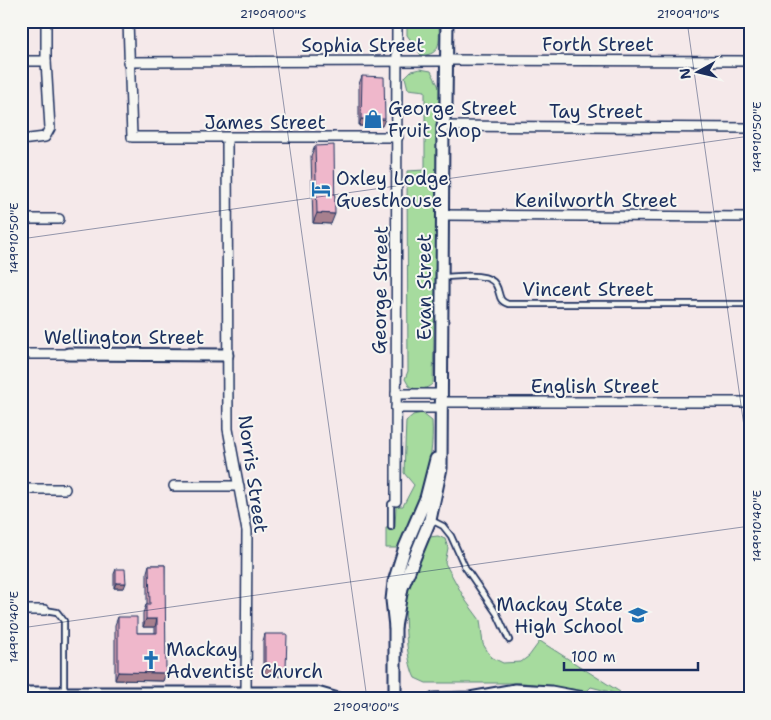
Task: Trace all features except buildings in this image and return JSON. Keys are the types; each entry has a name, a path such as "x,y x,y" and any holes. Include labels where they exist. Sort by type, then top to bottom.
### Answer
{"street":[{"path":"21,140 44,137 50,128 46,21"},
{"path":"128,21 128,62"},
{"name":"George Street","path":"396,501 398,21"},
{"name":"Evan Street","path":"424,517 440,432 443,126 447,61 447,21"},
{"path":"21,61 46,61"},
{"name":"Sophia Street","path":"128,62 447,61"},
{"name":"Forth Street","path":"447,61 750,61"},
{"name":"James Street","path":"128,62 132,137 227,139 398,137"},
{"name":"Tay Street","path":"443,126 750,128"},
{"name":"Norris Street","path":"227,139 228,429 247,530 246,696"},
{"name":"Kenilworth Street","path":"442,215 750,217"},
{"path":"21,220 59,219"},
{"name":"Wellington Street","path":"21,354 227,355"},
{"path":"396,394 441,402"},
{"path":"396,408 441,402"},
{"name":"English Street","path":"441,402 750,402"},
{"path":"174,486 239,486"},
{"path":"21,489 65,489"},
{"path":"395,699 395,627 392,596 396,574 408,538 424,517"},
{"path":"21,610 45,610"},
{"path":"434,699 472,698 515,690 551,692 588,699"},
{"path":"21,693 126,696 246,696 317,693 338,699"}],"lane":[{"name":"Vincent Street","path":"442,277 488,278 496,285 499,298 508,304 750,304"},
{"name":"George Street","path":"391,527 392,504 396,501"},
{"path":"424,517 443,526 451,536 472,578 497,614 509,640"},
{"path":"45,610 57,612 64,621 64,693"}],"green space":[{"path":"407,21 439,21 438,45 433,52 428,55 421,55 407,35"},
{"path":"420,69 431,71 439,87 433,383 428,387 418,389 409,386 405,379 408,371 407,171 425,170 425,91 408,89 405,77 411,71"},
{"path":"422,413 432,421 431,454 424,487 398,548 386,548 386,528 395,527 396,506 403,506 414,485 404,473 406,421 413,415"},
{"path":"438,536 445,539 448,548 445,563 466,601 480,620 483,644 491,657 503,663 521,662 529,656 540,641 620,692 618,694 591,687 587,691 524,683 426,683 415,678 407,646 406,595 425,543 429,537"}],"place":[{"name":"George Street Fruit Shop","path":"373,119"},
{"name":"Oxley Lodge Guesthouse","path":"321,189"},
{"name":"Mackay State High School","path":"638,615"},
{"name":"Mackay Adventist Church","path":"151,660"}]}
